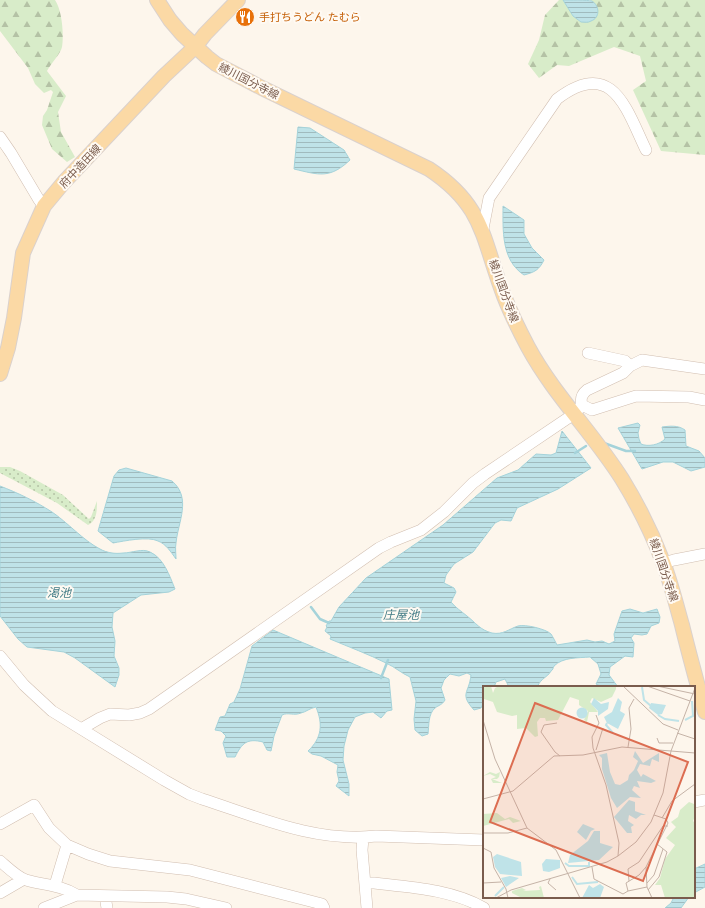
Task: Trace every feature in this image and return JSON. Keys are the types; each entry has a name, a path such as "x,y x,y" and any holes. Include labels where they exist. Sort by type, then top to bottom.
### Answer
{"main road":[{"name":"綾川国分寺線","path":"157,0 170,20 182,34 216,64 429,169 445,180 466,202 474,213 481,236 504,296 529,349 548,380 578,410 599,447 621,478 651,534 663,563 675,602 705,712"},
{"name":"府中造田線","path":"0,374 8,348 14,318 23,253 44,206 69,177 164,76 195,47 205,34 238,0"}],"street":[{"path":"481,236 489,198 557,99 569,89 586,83 596,83 609,87 619,96 625,106 646,150"},
{"path":"0,137 44,206"},
{"path":"588,353 625,360 630,366"},
{"path":"578,410 583,394 587,390 623,373 630,366 642,360 705,369"},
{"path":"81,729 110,714 129,715 140,713 149,709 379,548 421,530 485,474 578,410 592,410 636,396 689,397 705,400"},
{"path":"663,563 705,554"},
{"path":"0,656 24,685 52,711 183,790 202,799 286,827 319,835 363,838 376,836 483,840"},
{"path":"695,802 705,800"},
{"path":"0,824 34,805 49,828 67,845 88,854 110,861 190,870 322,904 324,908"},
{"path":"363,838 362,850 367,908"},
{"path":"55,885 67,845"},
{"path":"0,861 24,879 55,885 69,890 77,895"},
{"path":"0,893 24,879"},
{"path":"365,882 449,894 471,900 484,908"},
{"path":"44,908 77,895 167,897 186,899 221,907"},
{"path":"105,896 106,908"}],"green space":[{"path":"0,0 55,0 57,4 62,22 62,47 47,71 66,96 58,112 61,132 75,157 67,162 52,149 42,125 43,116 47,110 53,92 51,90 44,93 35,84 28,68 0,31"},
{"path":"559,0 564,0 573,16 581,22 594,3 590,0 705,0 705,155 661,151 633,90 646,81 640,56 614,47 569,66 557,65 539,78 528,64 539,40 545,15"},
{"path":"0,467 10,467 20,471 63,495 89,519 97,501 95,518 88,525 57,503 0,473"}],"water":[{"path":"563,0 592,1 598,9 597,15 590,22 581,22 573,16"},
{"path":"298,127 310,128 344,150 350,160 336,170 324,174 310,173 294,169"},
{"path":"503,206 524,220 524,234 532,248 544,260 534,272 524,275 516,269 507,253 503,225"},
{"path":"638,423 640,425 638,433 639,439 641,444 644,445 657,444 665,439 662,427 671,426 682,428 685,430 686,446 699,451 705,458 705,467 691,471 673,462 663,462 642,469 618,428"},
{"name":"庄屋池","path":"562,431 591,468 558,489 517,508 511,521 501,520 495,523 473,552 454,564 446,575 444,583 454,588 456,592 451,602 478,626 488,632 499,633 518,626 530,626 551,634 557,645 587,640 595,642 602,641 609,644 615,641 614,634 622,611 630,609 643,613 657,609 660,617 659,623 651,626 647,634 634,634 631,638 634,643 633,657 625,656 610,667 609,675 617,686 600,686 596,684 601,674 598,664 590,657 571,658 554,666 538,686 508,686 505,679 496,682 494,686 483,686 483,704 481,708 474,710 469,704 466,696 471,675 467,673 459,676 450,674 444,680 441,688 445,700 431,713 428,734 422,736 415,730 414,719 416,701 410,677 379,660 330,639 331,636 325,631 326,626 329,621 331,621 339,607 366,578 443,525 497,478 518,470 536,454 551,455 556,453"},
{"path":"126,468 172,481 178,488 183,503 177,535 176,559 161,542 142,539 113,543 98,531 114,476 119,470"},
{"name":"渇池","path":"0,486 39,504 52,512 94,546 108,552 117,553 147,551 155,555 166,568 175,589 169,592 141,595 113,613 112,627 115,641 114,656 119,668 119,675 115,687 75,658 64,652 27,647 18,639 0,616"},
{"path":"273,630 389,679 392,710 387,711 381,718 373,712 355,717 348,730 344,746 343,760 349,784 349,796 336,786 339,781 337,772 338,765 308,751 319,736 320,719 316,707 298,714 282,715 274,736 271,751 267,750 263,742 249,741 240,748 235,757 227,757 223,743 226,736 221,731 215,730 220,717 225,716 230,704 234,702 240,689 252,646"},
{"path":"705,864 705,887 695,892 695,869"},
{"path":"674,898 688,898 681,908 665,908 671,903"}],"waterway":[{"path":"604,443 626,451 635,451"},
{"path":"575,453 586,446"},
{"path":"311,607 320,619 329,623"},
{"path":"381,678 388,660"}],"place":[{"name":"手打ちうどん たむら","path":"245,17"}]}
